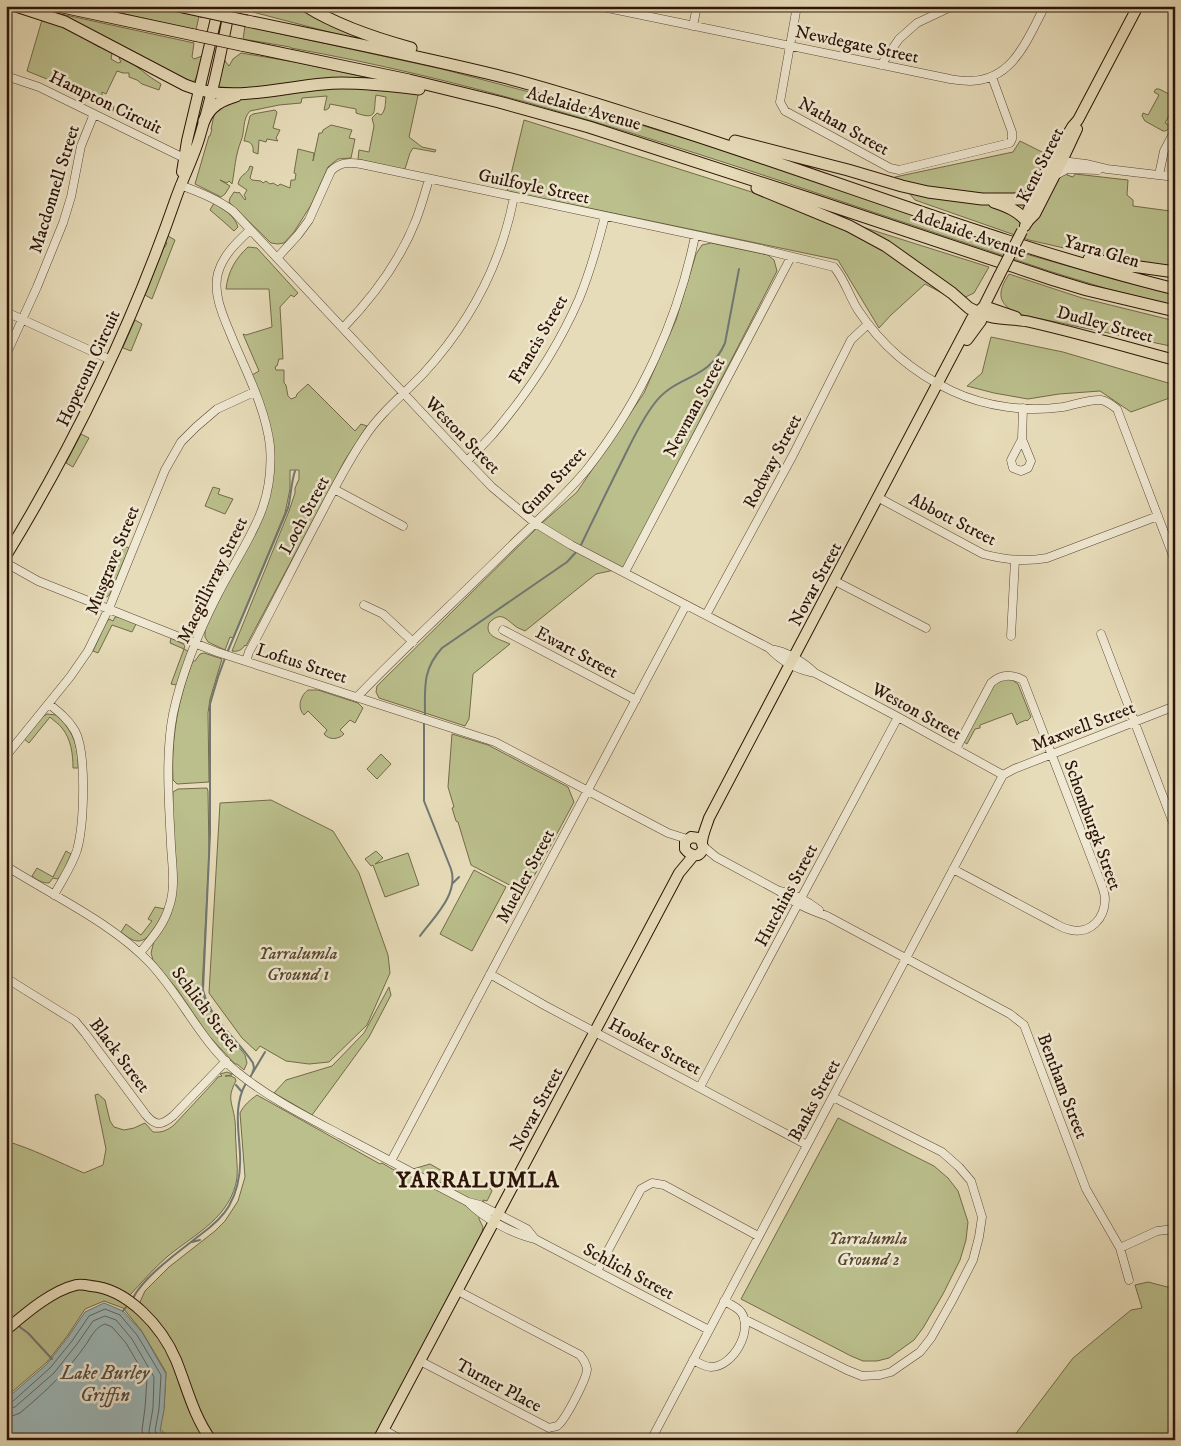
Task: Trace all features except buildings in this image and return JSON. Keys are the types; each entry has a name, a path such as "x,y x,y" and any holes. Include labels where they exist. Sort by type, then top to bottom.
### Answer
{"highway":[{"path":"16,6 65,22 185,85 206,91 250,93"},
{"name":"Adelaide Avenue","path":"58,6 400,78 468,94 589,127 1087,290"},
{"name":"Adelaide Avenue","path":"178,6 384,49 504,78 663,125 1021,245"},
{"path":"306,6 324,17 358,32 504,78"},
{"path":"204,121 208,112 228,98 302,86 342,83 468,94"},
{"path":"663,125 703,132 902,186 962,197 1026,200 1046,178"},
{"path":"675,154 701,169 760,189 849,226 886,246 956,295 969,308 981,311"},
{"path":"982,199 1008,207 1019,213 1024,226"},
{"path":"1021,245 1118,264 1175,272"},
{"name":"Yarra Glen","path":"1021,245 1106,271 1175,289"},
{"path":"1087,290 1175,311"},
{"path":"1087,290 1121,304 1175,318"}],"main road":[{"name":"Hopetoun Circuit","path":"188,159 204,121 206,91 219,6"},
{"name":"Hopetoun Circuit","path":"6,556 78,430 112,360 144,286 188,159 230,6"},
{"name":"Kent Street","path":"1024,226 1035,214 1055,154 1078,120 1137,8"},
{"name":"Kent Street","path":"1062,161 1077,128 1078,120"},
{"path":"1046,178 1055,164 1062,161"},
{"name":"Kent Street","path":"981,311 1024,226 1028,210 1046,178"},
{"path":"998,310 996,297 999,276"},
{"name":"Dudley Street","path":"981,311 998,310 1026,321 1175,360"},
{"name":"Dudley Street","path":"981,311 1004,319 1026,321"},
{"name":"Novar Street","path":"378,1440 879,498 972,318 981,311"},
{"path":"12,1326 43,1301 77,1284 109,1289 129,1302 150,1320 165,1339 176,1360 193,1410 211,1440"}],"street":[{"name":"Newdegate Street","path":"601,6 881,65 950,79 970,81 998,75 1011,64 1022,49 1045,6"},
{"path":"693,26 697,6"},
{"name":"Nathan Street","path":"797,6 780,102 785,111 890,168 898,170 1010,143 1012,132 992,77"},
{"path":"881,65 899,39 917,23 953,6"},
{"path":"1125,6 1137,8"},
{"name":"Hampton Circuit","path":"6,76 32,84 188,159"},
{"name":"Macdonnell Street","path":"6,355 23,320 63,223 81,146 94,114"},
{"path":"1159,175 1164,151 1175,130"},
{"path":"1062,161 1175,177"},
{"name":"Guilfoyle Street","path":"277,258 309,220 331,171 337,165 345,163 361,164 834,267 868,324"},
{"path":"1046,178 1067,169 1108,169"},
{"path":"343,328 367,302 391,268 415,222 429,180"},
{"name":"Weston Street","path":"180,185 222,203 233,211 492,487 535,523 571,545 769,648 782,652 792,661 805,664 816,673 1003,775"},
{"name":"Loch Street","path":"246,662 249,652 334,489 364,436 378,418 428,368 454,337 480,296 500,252 514,197"},
{"name":"Francis Street","path":"467,461 493,434 532,383 549,357 579,299 597,249 605,216"},
{"name":"Macgillivray Street","path":"140,953 166,915 172,899 169,755 173,714 178,692 216,597 254,529 266,499 271,469 269,443 264,420 218,300 216,281 220,266 229,251 250,230"},
{"name":"Gunn Street","path":"357,697 549,510 587,469 605,445 637,395 648,373 682,289 695,236"},
{"name":"Newman Street","path":"625,572 791,257"},
{"path":"6,312 112,360"},
{"path":"868,324 886,344 917,371 939,384 972,399 996,405 1023,408 1052,408 1102,400 1110,403 1117,409 1175,561"},
{"name":"Rodway Street","path":"706,615 793,455 851,340 868,324"},
{"name":"Musgrave Street","path":"6,756 49,704 88,651 108,608 165,470 181,442 217,409 254,392"},
{"path":"1022,438 1023,408"},
{"path":"334,489 403,526"},
{"name":"Abbott Street","path":"879,498 983,554 1015,560 1047,558 1158,516"},
{"path":"1011,636 1015,560"},
{"name":"Loftus Street","path":"6,563 38,581 226,655 495,742 588,791"},
{"path":"835,581 926,628"},
{"path":"364,605 383,614 413,642"},
{"name":"Mueller Street","path":"391,1161 686,605"},
{"name":"Ewart Street","path":"504,630 636,700"},
{"path":"1101,634 1175,828"},
{"name":"Schomburgk Street","path":"953,869 1065,928 1080,931 1092,926 1100,919 1104,912 1105,898 1101,883 1023,680 1015,676 1004,676 995,679 991,683 956,749"},
{"path":"49,704 67,720 76,732 81,744 83,759 80,834 75,855 54,894"},
{"name":"Maxwell Street","path":"1003,775 1175,706"},
{"name":"Hutchins Street","path":"700,1087 898,717"},
{"name":"Banks Street","path":"651,1440 1003,775"},
{"name":"Bentham Street","path":"588,791 716,857 778,891 787,898 799,901 906,958 1010,1014 1024,1024 1086,1190 1120,1248 1129,1280"},
{"name":"Schlich Street","path":"6,866 116,933 140,953 169,985 205,1037 226,1061 242,1076 271,1096 468,1202 480,1204 497,1218 527,1229 535,1238 708,1330"},
{"name":"Hooker Street","path":"490,974 544,1005 807,1145"},
{"name":"Black Street","path":"6,978 75,1021 149,1119 154,1122 161,1124 174,1116 226,1061"},
{"path":"744,1319 862,1376 880,1375 891,1372 920,1352 936,1330 954,1299 973,1260 982,1216 971,1181 959,1167 942,1152 833,1097"},
{"path":"597,1271 641,1189 652,1183 664,1185 758,1236"},
{"path":"1120,1248 1157,1231 1175,1228"},
{"name":"Turner Place","path":"420,1361 549,1428 557,1426 563,1420 584,1383 587,1371 586,1362 580,1355 458,1291"},
{"path":"693,1360 705,1366 722,1365 740,1345 744,1319 737,1308 724,1301"},
{"path":"384,1430 402,1440"}],"green space":[{"path":"90,6 147,6 199,16 196,30"},
{"path":"250,6 301,6 374,40 344,36 249,11"},
{"path":"47,11 194,43 192,57 194,59 202,56 203,61 193,82"},
{"path":"42,20 65,27 102,47 112,53 111,59 118,63 121,62 119,58 122,56 161,84 159,90 129,77 129,73 117,71 106,94 102,92 104,100 114,106 113,111 27,71"},
{"path":"245,26 442,69 552,98 700,143 1019,252 1175,295 1175,306 1052,272 726,163 541,106 417,74 243,39"},
{"path":"241,53 295,62 364,77 364,80 255,89 218,89 224,56 229,66 233,59"},
{"path":"368,88 370,90 382,88 419,91 409,137 422,147 436,150 435,152 413,148 403,170 358,159 359,150 369,152 374,126 372,118 377,113 381,115 383,113 386,97 376,95 374,113 368,116 356,113 356,109 330,104 329,108 324,110 327,96 302,98 301,103 279,105 250,111 247,114 236,157 232,184 229,181 227,183 220,180 230,186 225,194 221,197 195,184 212,129 215,111 236,99 314,89"},
{"path":"1156,89 1175,97 1175,105 1165,123 1171,126 1166,131 1145,121 1142,116 1143,113 1148,115 1159,95 1154,92"},
{"path":"275,110 277,112 273,128 280,130 276,138 278,141 267,139 266,142 259,140 258,154 253,152 252,144 244,141 250,116"},
{"path":"524,120 989,267 974,293 957,301 925,284 879,328 838,260 507,191"},
{"path":"331,125 352,130 349,138 355,139 351,158 338,159 328,167 311,205 294,232 284,243 271,243 229,202 230,198 234,192 239,192 246,199 244,195 247,190 238,184 250,166 253,167 250,178 252,180 263,183 266,181 270,184 273,183 278,186 280,184 290,188 291,180 295,180 296,174 294,173 298,149 314,153 313,161 319,133 322,133 323,130"},
{"path":"1020,141 1048,155 1040,169 1058,179 1068,172 1067,175 1073,177 1075,174 1128,180 1127,195 1133,200 1133,206 1170,211 1171,206 1175,206 1175,267 1112,259 1029,240 915,200 895,177 1013,152"},
{"path":"214,203 234,219 238,227 234,231 210,210"},
{"path":"168,236 175,240 152,299 145,295 167,243 165,242"},
{"path":"711,243 768,255 774,260 777,271 624,568 596,574 525,631 502,617 496,618 489,623 488,628 491,634 510,644 473,674 469,719 465,726 379,698 376,692 377,686 542,523 577,492 644,393 676,320 696,254 702,245"},
{"path":"248,247 257,248 298,293 294,297 291,295 280,307 283,359 279,359 275,367 276,370 284,370 284,383 288,396 291,399 296,397 308,384 355,431 361,424 367,426 345,460 246,646 240,650 232,651 289,511 299,479 299,470 290,470 290,489 285,513 233,638 230,637 225,650 208,642 205,637 205,628 257,531 269,499 273,474 273,455 252,375 259,371 243,334 246,335 272,327 269,289 226,289 233,265"},
{"path":"1009,274 1082,298 1175,321 1175,347 1018,314 1006,306 1001,297 1002,287"},
{"path":"135,320 142,324 131,351 123,347"},
{"path":"991,337 1063,352 1175,385 1175,396 1131,412 1100,391 1059,394 1028,399 967,386 982,373"},
{"path":"81,434 89,438 73,467 66,463"},
{"path":"213,487 220,489 218,494 233,499 225,514 205,506"},
{"path":"124,546 129,548 110,594 107,597 104,596"},
{"path":"115,617 121,617 136,624 132,632 112,625 98,653 93,651 106,623 109,619 113,621"},
{"path":"171,638 185,645 184,649 170,643"},
{"path":"184,649 188,651 177,685 171,684"},
{"path":"204,653 222,659 210,699 208,713 209,782 177,784 173,780 173,749 177,719 183,690 193,661 200,654"},
{"path":"1001,679 1011,679 1018,684 1031,717 1017,725 1012,713 980,725 980,728 975,729 967,744 964,742 993,685"},
{"path":"308,690 318,690 358,703 363,708 355,723 350,720 340,730 344,734 331,738 324,734 327,730 308,711 304,715 302,712 300,702"},
{"path":"47,714 56,715 70,732 76,745 78,768 73,768 73,757 68,737 50,717 29,743 24,739 42,717"},
{"path":"452,734 488,745 568,787 574,802 525,893 471,865 452,808 454,807 448,787"},
{"path":"381,754 391,764 377,779 367,769"},
{"path":"207,788 209,854 202,990 214,1016 245,1055 247,1063 244,1070 235,1064 208,1035 177,989 153,960 151,953 154,941 169,917 173,792 178,789"},
{"name":"Yarralumla Ground 1","path":"271,800 333,831 359,873 388,955 390,973 367,1025 329,1062 309,1064 286,1061 260,1046 256,1051 242,1038 209,993 220,803"},
{"path":"66,851 71,854 58,879 53,878 49,883 46,883 32,876 37,868 53,877"},
{"path":"376,851 383,858 375,864 408,853 419,885 385,897 373,865 371,866 365,859"},
{"path":"474,870 506,887 472,951 440,934"},
{"path":"155,907 165,909 155,928 143,940 136,941 121,932 126,924 141,935 152,921 148,919"},
{"path":"389,987 391,995 369,1037 312,1115 274,1093 286,1080 332,1066 364,1033"},
{"path":"227,1072 232,1075 225,1076 231,1076 236,1081 231,1092 231,1101 235,1124 237,1178 233,1192 220,1214 163,1261 130,1295 108,1284 84,1280 6,1324 6,1141 84,1173 103,1165 106,1149 95,1095 98,1094 105,1100 110,1121 114,1127 124,1130 145,1123 153,1132 159,1132 167,1130 174,1125 218,1077 222,1076 220,1074"},
{"path":"257,1095 394,1170 413,1169 430,1164 444,1172 451,1181 461,1187 477,1188 487,1184 492,1191 487,1201 483,1200 485,1209 480,1209 479,1219 483,1227 482,1232 373,1440 215,1440 204,1423 161,1327 140,1302 145,1291 169,1267 225,1221 238,1201 245,1177 240,1113 247,1103"},
{"name":"Yarralumla Ground 2","path":"838,1118 934,1166 948,1178 958,1191 968,1222 966,1240 960,1260 923,1328 914,1340 889,1358 877,1361 863,1361 851,1356 741,1299"},
{"path":"1148,1282 1175,1289 1175,1440 1011,1440 1073,1358 1131,1310 1142,1308 1135,1285"},
{"path":"94,1288 115,1295 147,1322 162,1341 206,1440 172,1440 160,1429 164,1407 166,1372 141,1330 123,1308 104,1301 85,1309 47,1362 6,1397 6,1337 40,1308 59,1296 78,1289"}],"water":[{"name":"Lake Burley Griffin","path":"104,1303 123,1311 142,1332 166,1374 164,1410 160,1431 170,1440 6,1440 6,1399 47,1364 85,1312"}],"waterway":[{"path":"580,547 633,439 654,404 672,387 701,372 718,356 725,343 739,269"},
{"path":"227,653 288,508 295,471"},
{"path":"425,716 426,680 431,664 442,648 567,562 577,551"},
{"path":"225,658 210,704 210,834 203,990 218,1020 253,1063 252,1074"},
{"path":"420,936 444,905 452,887 453,878 424,801 424,721"},
{"path":"453,883 459,877"},
{"path":"249,1079 265,1052"},
{"path":"133,1298 154,1272 212,1225 229,1206 235,1194 239,1174 238,1109 239,1100 246,1083"},
{"path":"236,1085 242,1092"},
{"path":"192,1242 200,1240"},
{"path":"123,1311 126,1307"},
{"path":"17,1325 28,1333 52,1359"}],"district":[{"name":"YARRALUMLA","path":"478,1179"}]}
